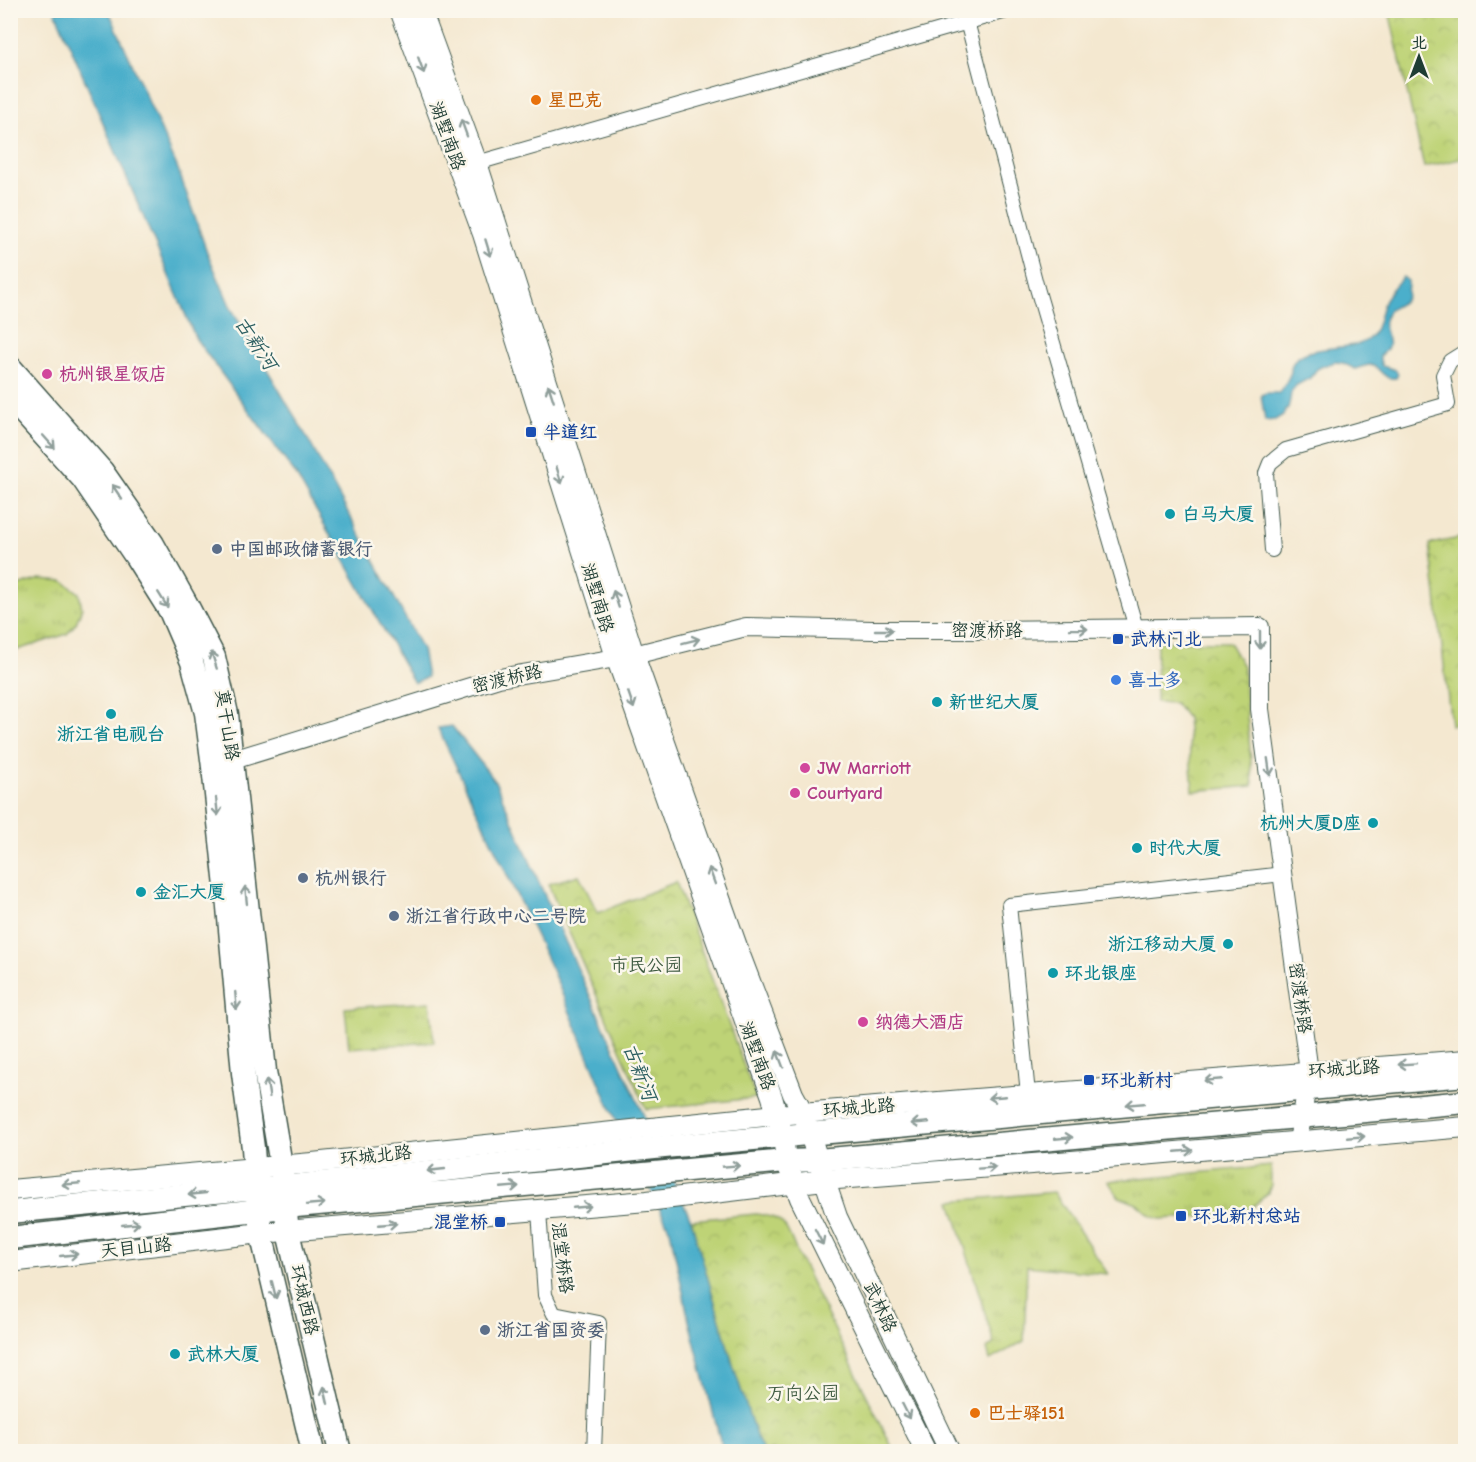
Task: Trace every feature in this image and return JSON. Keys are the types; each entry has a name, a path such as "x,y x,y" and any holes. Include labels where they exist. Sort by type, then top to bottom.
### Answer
{"main road":[{"name":"湖墅南路","path":"400,10 483,234 625,656 720,954 772,1096 783,1136 786,1161 795,1184"},
{"name":"湖墅南路","path":"421,10 477,163 625,656 806,1123 821,1170"},
{"name":"莫干山路","path":"10,368 102,471 153,544 214,657 227,714 223,764 228,908 255,1178"},
{"name":"莫干山路","path":"10,398 82,479 136,557 170,611 192,662 223,764 246,895 266,1071 282,1176"},
{"name":"环城北路","path":"255,1178 521,1161 616,1141 661,1136 776,1115 806,1123 1308,1080 1466,1060"},
{"name":"环城北路","path":"661,1136 783,1136 806,1123 1028,1094 1308,1080 1466,1075"},
{"name":"环城北路","path":"261,1233 647,1201 795,1184 821,1170 1302,1117 1466,1102"},
{"name":"环城北路","path":"282,1176 642,1174 786,1161 821,1170 1084,1160 1466,1127"},
{"name":"武林路","path":"821,1170 837,1217 950,1452"},
{"name":"环城西路","path":"282,1176 288,1232 340,1452"},
{"name":"环城西路","path":"255,1178 261,1233 313,1452"},
{"path":"10,1190 255,1178"},
{"path":"10,1212 255,1178"},
{"name":"天目山路","path":"10,1238 255,1178"},
{"name":"武林路","path":"795,1184 926,1452"},
{"name":"天目山路","path":"10,1262 261,1233"}],"street":[{"path":"477,163 796,72 965,16 1010,10"},
{"path":"965,16 1037,288 1136,628"},
{"path":"1272,550 1266,473 1270,463 1286,450 1448,404 1443,375 1450,361 1466,351"},
{"name":"密渡桥路","path":"223,764 499,678 625,656 746,627 872,630 1260,627 1260,709 1308,1080 1298,1142"},
{"path":"1028,1094 1009,905 1282,874"},
{"name":"混堂桥路","path":"539,1211 545,1295 554,1314 599,1323 594,1452"}],"green space":[{"path":"1389,11 1465,11 1465,158 1424,167"},
{"path":"1465,537 1465,723 1451,725 1430,544"},
{"path":"40,579 63,581 79,593 82,608 76,623 67,634 11,652 11,588"},
{"path":"1157,641 1229,642 1243,666 1253,786 1193,791 1187,718 1175,703 1156,702"},
{"name":"市民公园","path":"579,875 598,913 676,882 756,1098 646,1109 548,884"},
{"path":"430,1002 434,1042 349,1048 345,1008"},
{"path":"1271,1166 1271,1185 1268,1193 1251,1208 1238,1214 1160,1219 1151,1216 1137,1204 1119,1197 1108,1181"},
{"path":"1054,1192 1108,1274 1027,1266 1024,1341 990,1360 987,1349 994,1343 951,1201"},
{"name":"万向公园","path":"756,1214 780,1221 788,1230 797,1253 894,1451 763,1451 733,1365 691,1220"}],"water":[{"path":"55,11 109,11 178,169 207,252 231,308 304,432 422,649 427,677 414,683 296,475 196,339"},
{"path":"1403,277 1408,281 1406,298 1388,311 1384,327 1388,347 1380,356 1382,366 1396,370 1398,374 1396,378 1387,377 1374,366 1355,369 1335,362 1317,369 1310,378 1295,386 1288,408 1283,415 1275,420 1265,421 1261,395 1280,393 1290,375 1292,364 1299,357 1317,350 1359,344 1367,340 1376,327 1386,298"},
{"path":"452,726 495,781 691,1220 733,1365 763,1451 723,1451 689,1321 670,1230 610,1107 552,970 438,728"}],"place":[{"name":"星巴克","path":"536,100"},
{"name":"杭州银星饭店","path":"47,374"},
{"name":"半道红","path":"531,432"},
{"name":"白马大厦","path":"1170,514"},
{"name":"中国邮政储蓄银行","path":"217,549"},
{"name":"武林门北","path":"1118,639"},
{"name":"喜士多","path":"1116,680"},
{"name":"新世纪大厦","path":"937,702"},
{"name":"浙江省电视台","path":"111,714"},
{"name":"JW Marriott","path":"805,768"},
{"name":"Courtyard","path":"795,793"},
{"name":"杭州大厦D座","path":"1373,823"},
{"name":"时代大厦","path":"1137,848"},
{"name":"杭州银行","path":"303,878"},
{"name":"金汇大厦","path":"141,892"},
{"name":"浙江省行政中心二号院","path":"394,916"},
{"name":"浙江移动大厦","path":"1228,944"},
{"name":"环北银座","path":"1053,973"},
{"name":"纳德大酒店","path":"863,1022"},
{"name":"环北新村","path":"1089,1080"},
{"name":"环北新村总站","path":"1181,1216"},
{"name":"混堂桥","path":"500,1222"},
{"name":"浙江省国资委","path":"485,1330"},
{"name":"武林大厦","path":"175,1354"},
{"name":"巴士驿151","path":"975,1413"}],"water label":[{"name":"古新河","path":"256,343"},
{"name":"古新河","path":"640,1072"}]}
